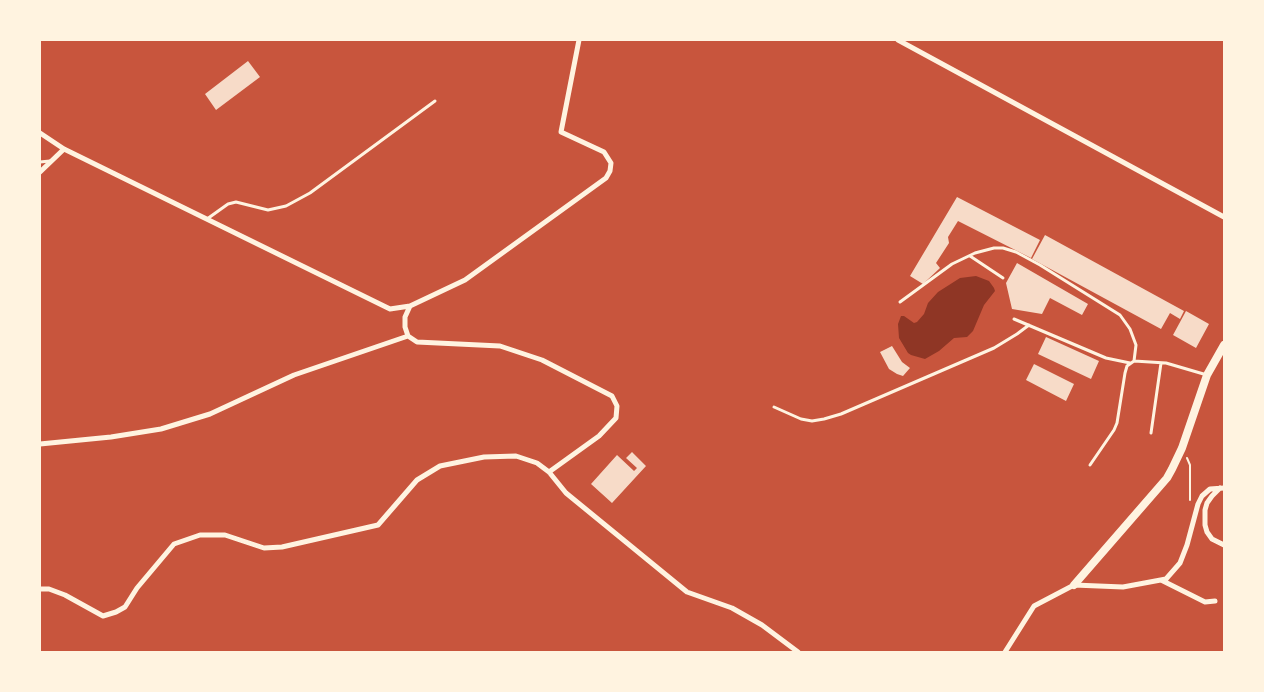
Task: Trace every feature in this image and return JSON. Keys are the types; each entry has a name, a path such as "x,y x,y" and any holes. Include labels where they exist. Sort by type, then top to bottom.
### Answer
{"street":[{"path":"40,133 64,149 390,309 410,306 465,280 606,178 611,164 604,152 562,132 579,40"},
{"path":"898,40 1224,217"},
{"path":"40,172 64,149"},
{"path":"410,306 405,318 405,327 408,336 417,342 500,346 542,360 612,396 617,406 616,418 599,436 549,472"},
{"path":"40,444 112,437 161,429 210,414 302,372 408,336"},
{"path":"1005,652 1034,606 1074,585 1167,478 1182,448 1207,376 1224,345"},
{"path":"40,589 49,589 65,595 103,616 125,607 137,588 174,544 200,535 225,535 264,548 282,547 378,525 417,480 440,466 484,457 516,456 537,463 549,472 566,493 687,592 732,608 762,625 798,652"},
{"path":"1074,585 1123,587 1160,580 1171,574 1180,563 1202,496 1210,489 1222,488"},
{"path":"1222,488 1207,503 1205,525 1207,532 1212,538 1224,545"},
{"path":"1160,580 1205,602 1215,601"}],"lane":[{"path":"207,219 228,204 236,202 268,210 286,206 310,193 435,101"},
{"path":"40,162 51,161"},
{"path":"900,302 952,264 994,248 1003,248 1040,265 1120,315 1130,329 1136,345 1134,361 1127,366 1125,373 1117,423 1090,465"},
{"path":"970,256 1003,278"},
{"path":"1014,319 1106,358 1131,364"},
{"path":"774,407 800,419 812,421 841,414 994,348 1029,325"},
{"path":"1134,361 1161,362 1207,376"},
{"path":"1151,433 1161,362"}],"path":[{"path":"1182,448 1190,465 1190,500"}],"shaded area":[{"path":"976,276 989,281 995,291 984,305 973,331 967,337 954,338 939,351 925,359 908,353 899,338 898,324 901,316 914,323 917,322 924,314 928,303 938,292 960,278"}],"building":[{"path":"248,61 260,77 216,110 205,94"},
{"path":"957,197 1040,240 1031,258 958,221 948,237 949,243 936,263 940,268 923,284 910,276"},
{"path":"1045,235 1184,311 1180,319 1170,313 1161,329 1032,259"},
{"path":"1017,263 1088,304 1082,315 1050,298 1042,314 1012,309 1006,283"},
{"path":"1186,311 1209,324 1196,348 1173,335"},
{"path":"1046,337 1099,361 1091,379 1038,354"},
{"path":"892,346 902,362 910,368 903,376 889,369 880,352"},
{"path":"1034,364 1074,384 1066,401 1026,380"},
{"path":"632,452 646,466 612,503 591,484 617,455 634,471 637,468 626,458"}]}
